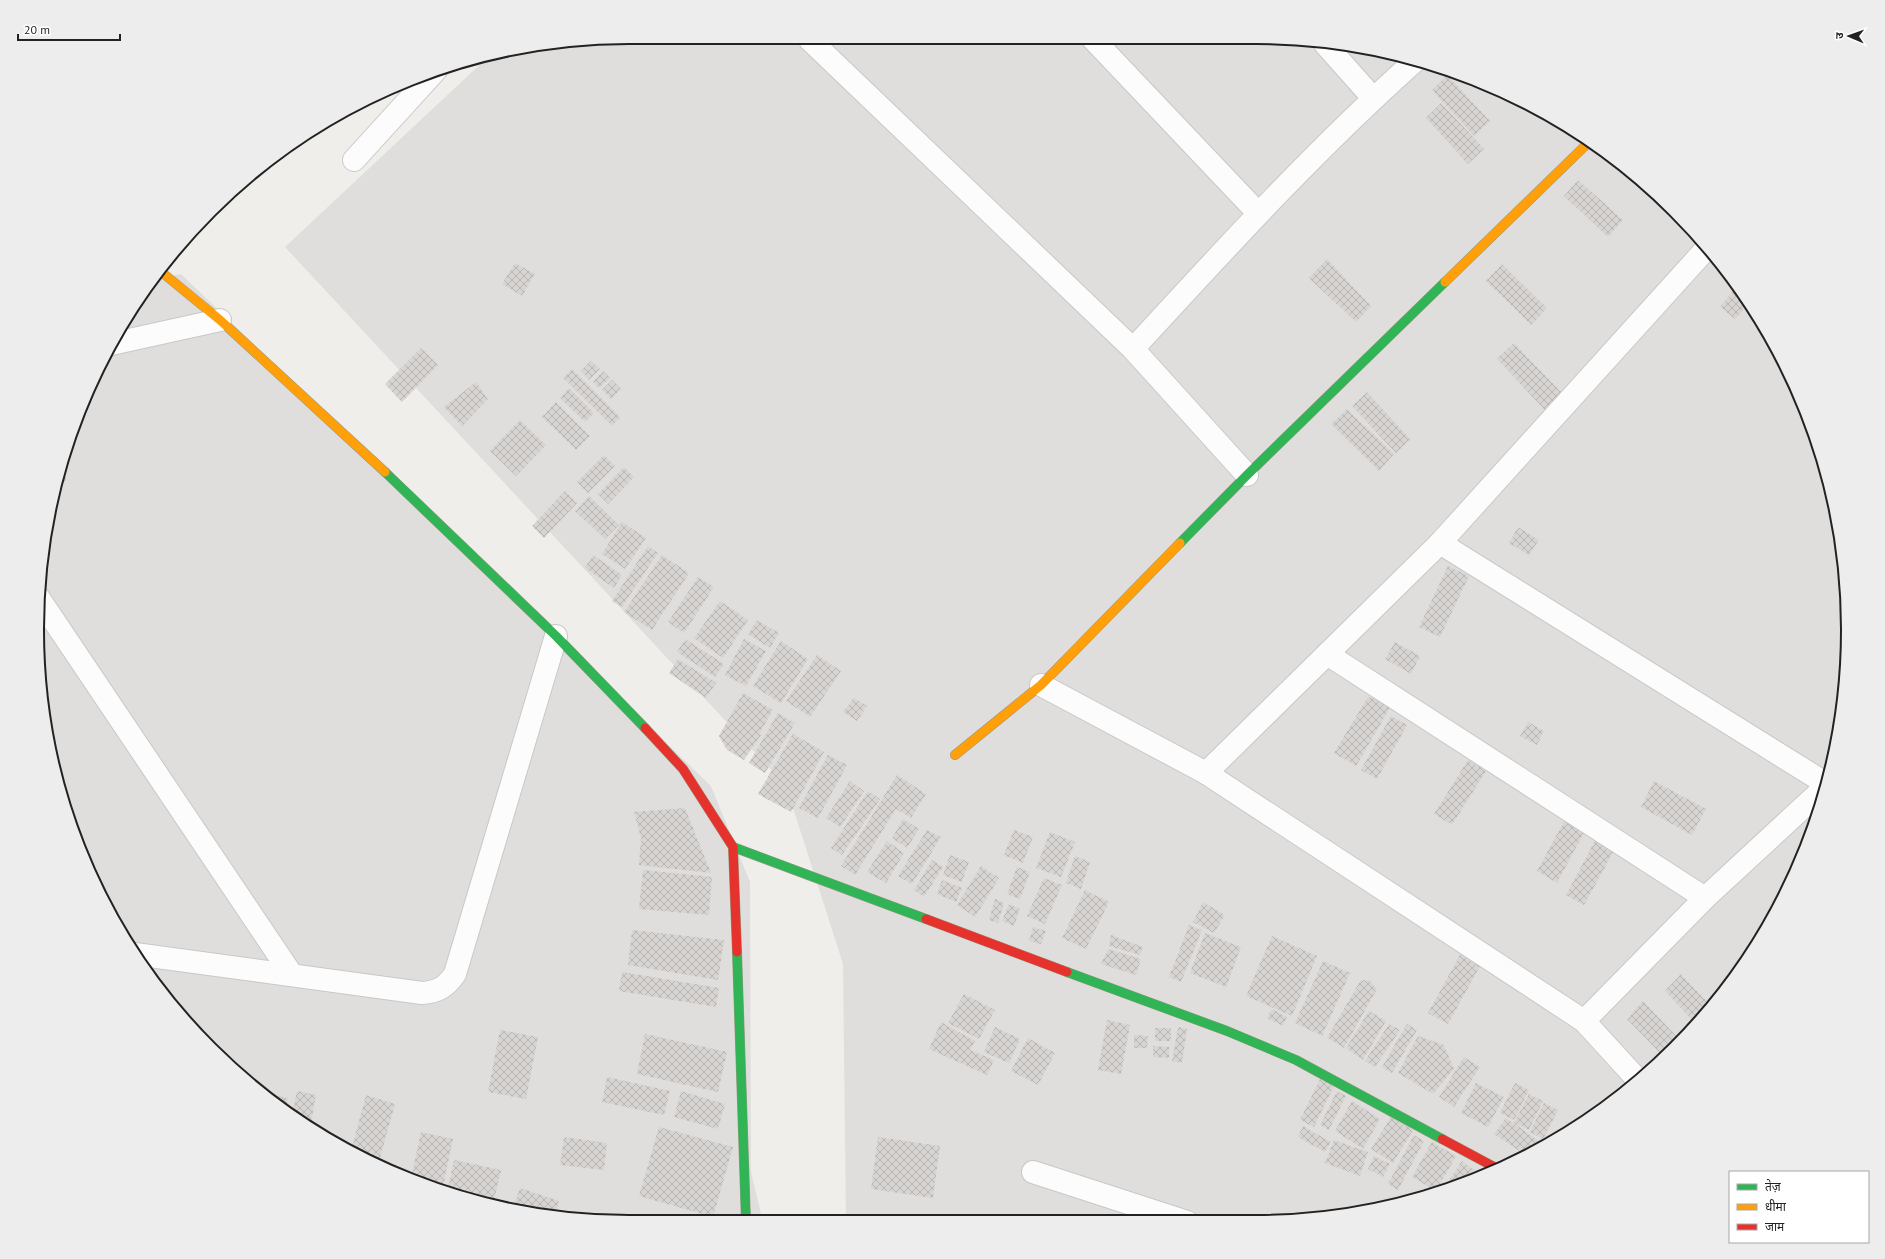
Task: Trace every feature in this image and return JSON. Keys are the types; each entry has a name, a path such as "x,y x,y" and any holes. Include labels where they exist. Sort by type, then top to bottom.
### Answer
{"street":[{"path":"814,44 1132,349 1247,475"},
{"path":"1098,44 1258,213"},
{"path":"1329,49 1373,98"},
{"path":"1132,349 1258,213 1373,98 1410,65"},
{"path":"354,160 426,81"},
{"path":"955,755 1041,685 1247,475 1585,146"},
{"path":"1206,773 1440,543 1703,252"},
{"path":"164,274 220,320 378,465 556,636 661,744 682,769 712,812 733,847 746,1215"},
{"path":"119,342 220,320"},
{"path":"1440,543 1821,781"},
{"path":"45,607 292,975"},
{"path":"143,955 422,993 442,989 455,974 556,636"},
{"path":"1327,654 1705,898"},
{"path":"1041,685 1206,773 1584,1021 1634,1076"},
{"path":"1584,1021 1705,898 1817,794"},
{"path":"733,847 1234,1034 1296,1060 1491,1165"},
{"path":"1033,1172 1165,1215"}],"shaded area":[{"path":"630,44 1294,45 1370,55 1444,75 1514,104 1548,122 1612,165 1642,189 1670,215 1696,243 1720,273 1763,337 1781,371 1810,441 1821,478 1830,515 1840,591 1840,668 1836,706 1830,744 1810,818 1781,888 1763,922 1720,986 1696,1016 1670,1044 1642,1070 1581,1116 1548,1137 1514,1155 1480,1170 1444,1184 1370,1204 1294,1214 846,1215 843,964 786,786 285,247 481,63 515,55 553,49 591,45"},
{"path":"181,274 711,786 750,882 751,1172 761,1215 630,1215 591,1214 553,1210 515,1204 478,1195 441,1184 405,1170 371,1155 337,1137 273,1094 243,1070 215,1044 189,1016 143,955 122,922 104,888 75,818 64,781 55,744 45,668 45,591 55,515 75,441 104,371 122,337 161,279"}],"building":[{"path":"1446,76 1449,77 1490,121 1474,136 1432,90"},
{"path":"1441,103 1484,149 1468,164 1426,118"},
{"path":"1578,180 1623,220 1608,237 1564,196"},
{"path":"1327,259 1371,306 1356,322 1309,278"},
{"path":"515,263 535,274 522,296 502,284"},
{"path":"1502,264 1547,308 1531,325 1486,281"},
{"path":"1733,291 1745,308 1735,319 1720,307"},
{"path":"1514,343 1563,394 1546,411 1497,359"},
{"path":"421,348 438,365 402,402 385,384"},
{"path":"591,361 600,369 589,380 581,371"},
{"path":"572,369 620,417 612,426 563,378"},
{"path":"603,371 610,378 599,388 593,382"},
{"path":"612,380 621,389 611,399 602,390"},
{"path":"476,382 488,399 462,426 444,407"},
{"path":"569,388 594,413 585,422 560,398"},
{"path":"1367,392 1410,439 1396,453 1352,406"},
{"path":"556,402 590,436 576,450 542,417"},
{"path":"1347,409 1394,454 1379,471 1331,424"},
{"path":"520,420 546,445 516,476 490,451"},
{"path":"604,455 615,466 588,493 577,482"},
{"path":"624,467 634,477 608,504 598,494"},
{"path":"64,477 67,479 62,485"},
{"path":"565,491 577,503 544,538 532,526"},
{"path":"589,496 619,525 605,539 575,511"},
{"path":"622,522 646,538 625,569 602,554"},
{"path":"1518,527 1539,540 1529,555 1509,543"},
{"path":"648,546 658,553 622,607 612,601"},
{"path":"593,555 622,575 614,588 585,568"},
{"path":"662,555 689,573 652,630 624,612"},
{"path":"1448,566 1469,576 1440,637 1419,627"},
{"path":"698,577 714,587 684,633 668,622"},
{"path":"720,601 748,620 723,658 694,638"},
{"path":"757,620 779,633 770,648 748,634"},
{"path":"685,639 724,664 715,677 677,652"},
{"path":"744,639 766,651 746,686 725,675"},
{"path":"781,641 808,659 781,703 753,686"},
{"path":"1395,642 1420,656 1411,674 1385,659"},
{"path":"817,655 841,671 810,717 786,701"},
{"path":"678,659 716,683 706,698 669,673"},
{"path":"743,693 773,710 759,734 761,735 744,760 727,750 719,736"},
{"path":"1368,697 1380,700 1391,706 1356,766 1334,753"},
{"path":"854,698 867,706 857,721 843,712"},
{"path":"778,713 795,723 765,773 749,763"},
{"path":"1391,716 1407,725 1377,779 1361,770"},
{"path":"1528,722 1544,731 1537,745 1520,736"},
{"path":"793,734 824,752 791,812 758,794"},
{"path":"828,755 847,765 818,818 799,808"},
{"path":"1468,760 1486,771 1452,825 1434,814"},
{"path":"897,775 926,794 911,818 896,809 855,875 841,866"},
{"path":"850,781 864,791 840,827 826,818"},
{"path":"1654,781 1706,809 1692,835 1641,807"},
{"path":"868,791 880,799 842,855 831,848"},
{"path":"685,808 711,873 639,865 641,838 634,812"},
{"path":"1567,816 1587,827 1557,883 1537,871"},
{"path":"903,819 919,829 907,848 892,838"},
{"path":"927,830 941,837 912,884 898,876"},
{"path":"1014,830 1033,837 1023,863 1004,855"},
{"path":"1050,832 1075,842 1061,877 1036,868"},
{"path":"1596,839 1615,849 1584,905 1566,895"},
{"path":"887,841 904,853 886,883 867,872"},
{"path":"950,855 969,862 962,882 943,875"},
{"path":"1075,856 1090,862 1081,889 1066,883"},
{"path":"932,860 943,867 924,897 914,890"},
{"path":"981,866 999,878 975,917 957,905"},
{"path":"1017,867 1030,872 1020,899 1007,894"},
{"path":"643,870 712,877 709,915 639,909"},
{"path":"1044,878 1062,885 1045,924 1027,916"},
{"path":"942,880 962,888 956,902 937,894"},
{"path":"1085,890 1109,902 1086,949 1062,938"},
{"path":"995,899 1004,903 998,923 989,920"},
{"path":"1203,902 1225,915 1214,933 1193,922"},
{"path":"1009,904 1020,909 1014,926 1002,921"},
{"path":"1189,925 1202,930 1181,982 1169,977"},
{"path":"1033,927 1046,931 1041,944 1029,941"},
{"path":"632,930 724,940 718,980 628,965"},
{"path":"1205,933 1241,947 1226,987 1190,973"},
{"path":"1111,935 1143,947 1140,955 1109,946"},
{"path":"1272,936 1317,956 1292,1016 1246,996"},
{"path":"1108,949 1141,959 1136,975 1101,964"},
{"path":"1460,955 1480,966 1448,1024 1428,1013"},
{"path":"1323,961 1350,973 1322,1036 1295,1023"},
{"path":"622,972 719,988 716,1007 619,991"},
{"path":"1681,974 1707,1002 1692,1020 1665,991"},
{"path":"1361,980 1370,981 1377,989 1344,1048 1327,1038"},
{"path":"964,994 995,1010 979,1039 948,1023"},
{"path":"1643,1001 1677,1037 1660,1053 1627,1019"},
{"path":"1272,1009 1287,1017 1283,1026 1267,1018"},
{"path":"1369,1011 1386,1021 1363,1060 1346,1048"},
{"path":"1107,1020 1130,1025 1121,1074 1098,1070"},
{"path":"941,1022 975,1041 970,1050 994,1060 987,1075 929,1049"},
{"path":"1389,1024 1400,1030 1375,1067 1365,1061"},
{"path":"1407,1024 1417,1030 1392,1073 1382,1067"},
{"path":"995,1027 1020,1039 1009,1063 984,1052"},
{"path":"1178,1027 1187,1029 1182,1063 1172,1061"},
{"path":"1155,1028 1171,1028 1171,1041 1155,1041"},
{"path":"500,1030 538,1037 526,1099 488,1092"},
{"path":"645,1034 727,1052 718,1092 637,1074"},
{"path":"1134,1035 1148,1036 1147,1048 1134,1048"},
{"path":"1418,1036 1444,1045 1454,1069 1433,1094 1398,1073"},
{"path":"1028,1038 1055,1053 1038,1085 1011,1071"},
{"path":"1153,1046 1169,1047 1169,1058 1153,1057"},
{"path":"1464,1057 1480,1067 1454,1107 1439,1097"},
{"path":"607,1077 670,1091 664,1115 602,1102"},
{"path":"1320,1079 1334,1086 1314,1127 1300,1120"},
{"path":"1476,1083 1504,1097 1488,1127 1461,1113"},
{"path":"1515,1083 1529,1090 1514,1120 1500,1113"},
{"path":"297,1091 316,1095 311,1121 293,1108"},
{"path":"681,1091 725,1104 718,1129 674,1117"},
{"path":"1337,1091 1346,1096 1329,1130 1320,1125"},
{"path":"1529,1094 1543,1101 1529,1130 1514,1123"},
{"path":"366,1095 395,1104 380,1159 353,1145"},
{"path":"275,1096 288,1098 287,1104"},
{"path":"1352,1101 1380,1119 1363,1149 1335,1131"},
{"path":"1544,1103 1558,1110 1543,1139 1530,1132"},
{"path":"1391,1117 1413,1130 1393,1163 1371,1149"},
{"path":"1506,1118 1539,1142 1520,1152 1494,1134"},
{"path":"1303,1126 1331,1142 1325,1152 1298,1137"},
{"path":"659,1127 733,1147 714,1215 706,1215 639,1196"},
{"path":"421,1132 453,1139 443,1185 412,1173"},
{"path":"1414,1135 1424,1141 1398,1190 1388,1184"},
{"path":"564,1137 607,1143 604,1170 560,1165"},
{"path":"878,1137 940,1146 933,1198 871,1189"},
{"path":"1334,1140 1368,1152 1360,1176 1325,1163"},
{"path":"1432,1142 1456,1156 1439,1185 1431,1188 1412,1177"},
{"path":"1374,1156 1390,1164 1383,1177 1368,1169"},
{"path":"454,1160 501,1170 494,1199 448,1186"},
{"path":"1462,1161 1474,1170 1472,1173 1447,1183"},
{"path":"520,1188 559,1201 556,1210 514,1204"},
{"path":"904,1214 925,1215 904,1215"}],"traffic: fast":[{"path":"1180,543 1247,475 1445,282"},
{"path":"385,472 556,636 645,728"},
{"path":"733,847 926,919"},
{"path":"737,952 746,1215"},
{"path":"1067,972 1227,1031 1296,1060 1442,1139"}],"traffic: slow":[{"path":"1445,282 1585,146"},
{"path":"164,274 220,320 385,472"},
{"path":"955,755 1041,685 1180,543"}],"traffic: jam":[{"path":"645,728 683,769 733,847 737,952"},
{"path":"926,919 1067,972"},
{"path":"1442,1139 1491,1165"}]}
